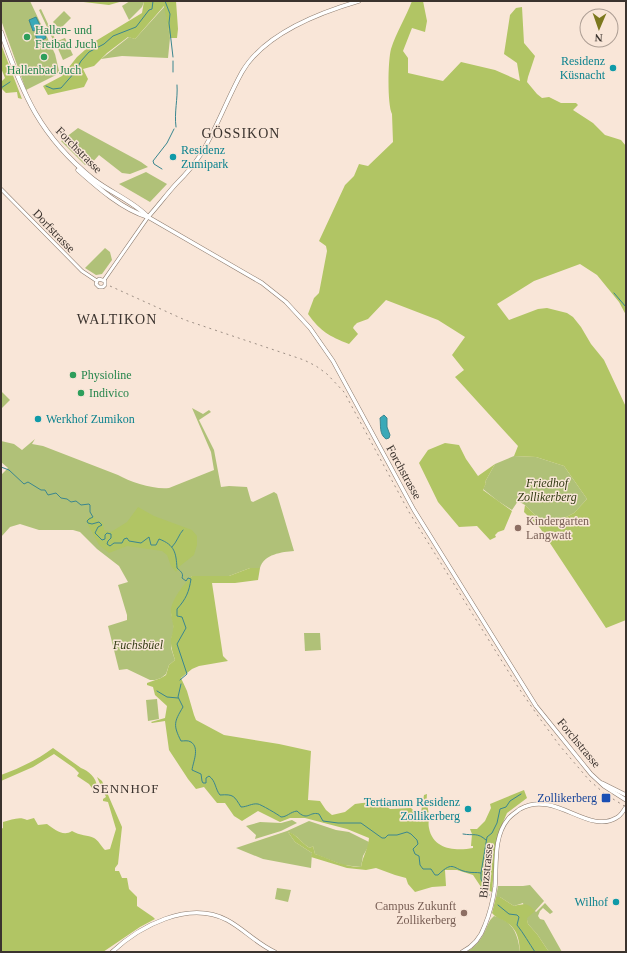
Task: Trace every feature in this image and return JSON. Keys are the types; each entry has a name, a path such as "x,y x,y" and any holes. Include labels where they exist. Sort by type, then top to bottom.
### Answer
{"highway":[{"name":"Forchstrasse","path":"1,32 22,89 50,136 87,174 104,187 141,210 148,217"},
{"name":"Forchstrasse","path":"1,39 26,102 42,128 58,149 99,188 132,210 148,217"}],"main road":[{"path":"148,217 200,156 242,72 259,51 285,32 311,18 324,12 359,1"},
{"name":"Forchstrasse","path":"148,217 267,286 296,311 310,328 333,361 414,510 536,706 591,774 609,790 626,800"},
{"name":"Forchstrasse","path":"602,783 626,795"},
{"name":"Binzstrasse","path":"462,952 470,948 477,941 486,923 494,894 500,836 507,819 512,814 530,805 547,804 591,820 605,822 618,817 626,807"},
{"path":"112,952 130,937 149,925 176,916 200,913 212,914 226,919 260,944 275,952"}],"street":[{"name":"Dorfstrasse","path":"1,189 70,260 82,271 97,281"},
{"path":"104,280 100,279 97,281 97,285 102,288 105,284 104,280 148,217"}],"green space":[{"name":"Hallen- und Freibad Juch","path":"1,1 30,1 55,54 59,71 56,75 26,90 1,20"},
{"path":"75,1 123,1 109,5"},
{"path":"130,1 144,2 142,7 129,20 122,6"},
{"path":"144,1 176,1 178,29 177,38 170,38 164,6 135,39 128,37 107,53 94,66 83,69 88,79 84,87 48,95 43,86 62,76 77,57 94,42 142,13"},
{"path":"412,1 423,1 427,21 425,32 412,28 403,51 408,58 408,73 443,81 461,62 495,70 520,81 517,63 504,54 510,15 516,8 522,7 524,43 535,56 527,82 542,98 549,97 561,103 576,103 578,105 573,110 593,123 605,135 621,140 626,146 626,315 619,302 597,275 580,264 534,281 497,304 509,320 538,309 547,308 567,313 573,317 604,360 626,407 626,620 606,628 540,528 524,512 525,505 547,527 574,513 587,499 564,466 536,457 514,456 518,446 455,377 464,370 452,355 465,337 438,320 386,300 368,319 357,323 354,326 353,328 358,334 349,344 326,333 308,314 314,298 319,293 327,251 326,246 319,241 345,185 354,176 359,164 368,166 393,142 392,114 389,101 390,55 391,49"},
{"path":"165,6 170,38 168,58 122,56 101,59 129,37 135,39"},
{"path":"41,9 55,39 53,40 39,10"},
{"path":"64,11 71,18 60,29 53,22"},
{"path":"65,38 73,55 63,60 55,42"},
{"path":"1,44 22,99 18,98 17,92 6,93 1,88 1,82 5,78 1,68"},
{"path":"78,128 148,167 130,174 122,173 99,155 91,164 85,165 61,141"},
{"path":"146,172 167,184 150,202 119,184"},
{"path":"105,248 110,252 112,260 102,274 96,275 85,268"},
{"path":"1,391 10,400 1,409"},
{"name":"Fuchsbüel","path":"192,408 203,414 209,410 211,412 199,420 214,450 221,487 247,487 251,501 253,502 274,492 277,494 294,551 284,552 269,557 262,563 260,568 250,568 229,576 192,576 171,613 174,631 171,639 171,648 175,660 169,665 166,674 161,678 150,680 127,669 119,670 108,626 127,620 127,615 118,585 128,582 119,566 97,549 80,532 73,530 39,530 20,524 10,527 1,537 1,475 8,468 1,462 1,441 14,444 22,450 35,439 32,444 43,446 136,483 150,487 169,488 214,470 211,452"},
{"path":"445,443 459,445 466,459 478,476 495,464 485,482 486,483 483,490 512,511 504,530 498,532 495,535 496,537 490,540 477,526 459,527 438,502 419,463 428,450"},
{"name":"Friedhof Zollikerberg","path":"514,456 536,457 564,466 587,499 574,513 547,527 525,505 518,501 512,510 483,489 486,483 485,482 495,464"},
{"path":"138,507 154,516 192,530 197,536 197,545 194,555 180,566 176,572 171,566 167,555 162,551 127,546 109,553 99,545 87,523 87,519 89,517 95,518 103,523 104,530 111,532 127,522"},
{"path":"250,568 260,568 258,580 235,583 212,583 223,656 228,661 199,666 192,669 181,678 187,691 196,720 224,735 311,751 308,800 320,801 326,810 332,815 345,812 355,804 381,802 390,809 411,808 419,816 424,795 427,794 431,835 440,845 453,849 473,848 473,846 471,846 472,834 470,829 477,829 485,821 491,808 490,804 524,790 527,798 507,813 501,827 496,844 492,892 481,887 473,875 457,870 445,870 446,886 432,887 415,892 408,884 406,878 376,868 366,870 347,868 311,857 312,853 295,842 288,832 310,848 313,846 315,854 342,864 361,867 369,838 347,829 305,818 290,818 280,822 258,811 242,821 234,816 225,803 217,803 204,787 196,789 188,779 169,750 165,721 151,722 165,718 167,706 155,695 153,687 147,685 147,683 166,675 169,665 175,660 171,644 173,623 171,608 178,593 189,579 192,576 229,576"},
{"path":"304,633 320,633 321,650 305,651"},
{"path":"157,699 159,719 148,721 146,700"},
{"path":"53,748 94,777 97,784 95,792 89,784 77,776 79,773 74,768 54,754 33,767 1,781 1,775 15,770"},
{"path":"97,777 102,781 122,827 118,864 115,871 119,871 122,878 127,878 129,889 137,897 137,906 155,919 140,927 103,952 1,952 1,829 3,828 3,822 18,818 27,820 34,818 38,825 47,824 62,833 69,833 72,831 92,837 97,840 105,850 110,849 116,829 108,802 103,801 106,797"},
{"path":"292,820 297,823 281,831 255,839 256,835 246,826 260,822 281,823"},
{"path":"309,821 336,830 349,832 369,842 363,856 361,867 343,865 315,854 313,846 310,848 295,835 288,832 295,842 312,853 311,868 263,859 236,848 287,831"},
{"path":"530,885 544,901 535,911 536,912 545,903 553,912 550,914 543,908 538,916 540,919 544,920 562,952 549,952 528,924 523,903 514,906 500,897 496,897 498,886"},
{"path":"277,888 291,890 288,902 275,899"},
{"path":"496,897 500,897 514,906 526,904 535,911 527,918 528,924 549,952 520,952 518,937 514,930 508,923 492,913"},
{"path":"494,916 506,921 513,929 518,939 520,952 466,952 479,941 489,922"}],"water":[{"path":"36,17 46,38 38,42 35,34 36,31 39,33 39,31 38,29 33,31 29,20"},
{"path":"384,415 387,418 387,427 390,435 389,438 386,439 382,435 380,427 380,418"}],"waterway":[{"path":"46,86 53,89 61,88 75,72 81,61 89,52 104,44 113,36 136,27 149,10 152,9 153,1"},
{"path":"165,1 170,14 169,23 173,57"},
{"path":"173,61 173,72"},
{"path":"23,75 30,74"},
{"path":"1,88 10,82"},
{"path":"176,127 175,116 177,85"},
{"path":"162,169 154,164 153,161 167,143 174,129"},
{"path":"614,293 626,307"},
{"path":"1,467 9,470 24,484 28,482 41,490 45,490 48,495 56,493 61,498 67,499 71,502 76,501 81,505 89,504 90,512 93,517 87,521 88,523 92,524 99,522 102,525 98,527 95,533 102,540 105,539 105,535 107,533 111,534 111,538 107,544 110,546 114,543 122,543 124,539 127,538 129,541 141,543 149,537 151,545 156,545 159,539 164,541 174,550 177,568 182,573 182,578 186,581 188,578 191,579 187,595 177,609 177,616 182,617 186,628 177,644 187,674 180,680"},
{"path":"172,547 183,530"},
{"path":"181,684 178,697 183,707 176,720 177,731 181,741 190,741 194,745 196,751 192,770 201,774 203,783 206,783 206,778 209,776 220,795 233,796 241,807 259,804 281,817 297,811 304,816 316,813 319,814 323,821 338,823 361,823 382,838 385,838 388,835 397,835 407,832 417,840 418,844 413,849 415,854 419,856 420,865 423,869 431,869 435,875 438,875 443,870 451,866 463,871 481,873 481,879 489,895"},
{"path":"157,691 167,697 178,698"},
{"path":"481,873 487,837 492,833 497,823 500,809 506,807 510,801 521,794"},
{"path":"463,834 478,835 486,840"},
{"path":"498,905 509,914 517,915 519,917 517,925 535,952"}],"railway":[{"path":"110,286 185,320 304,360 327,374 344,392 409,512 518,687 538,716 560,746 589,780 605,794 626,807"}],"place":[{"name":"Hallen- und Freibad Juch","path":"27,37"},
{"name":"Hallenbad Juch","path":"44,57"},
{"name":"Residenz Küsnacht","path":"613,68"},
{"name":"Residenz Zumipark","path":"173,157"},
{"name":"Physioline","path":"73,375"},
{"name":"Indivico","path":"81,393"},
{"name":"Werkhof Zumikon","path":"38,419"},
{"name":"Kindergarten Langwatt","path":"518,528"},
{"name":"Zollikerberg","path":"606,798"},
{"name":"Tertianum Residenz Zollikerberg","path":"468,809"},
{"name":"Wilhof","path":"616,902"},
{"name":"Campus Zukunft Zollikerberg","path":"464,913"}],"district":[{"name":"GÖSSIKON","path":"241,133"},
{"name":"WALTIKON","path":"117,319"},
{"name":"SENNHOF","path":"126,788"}]}
